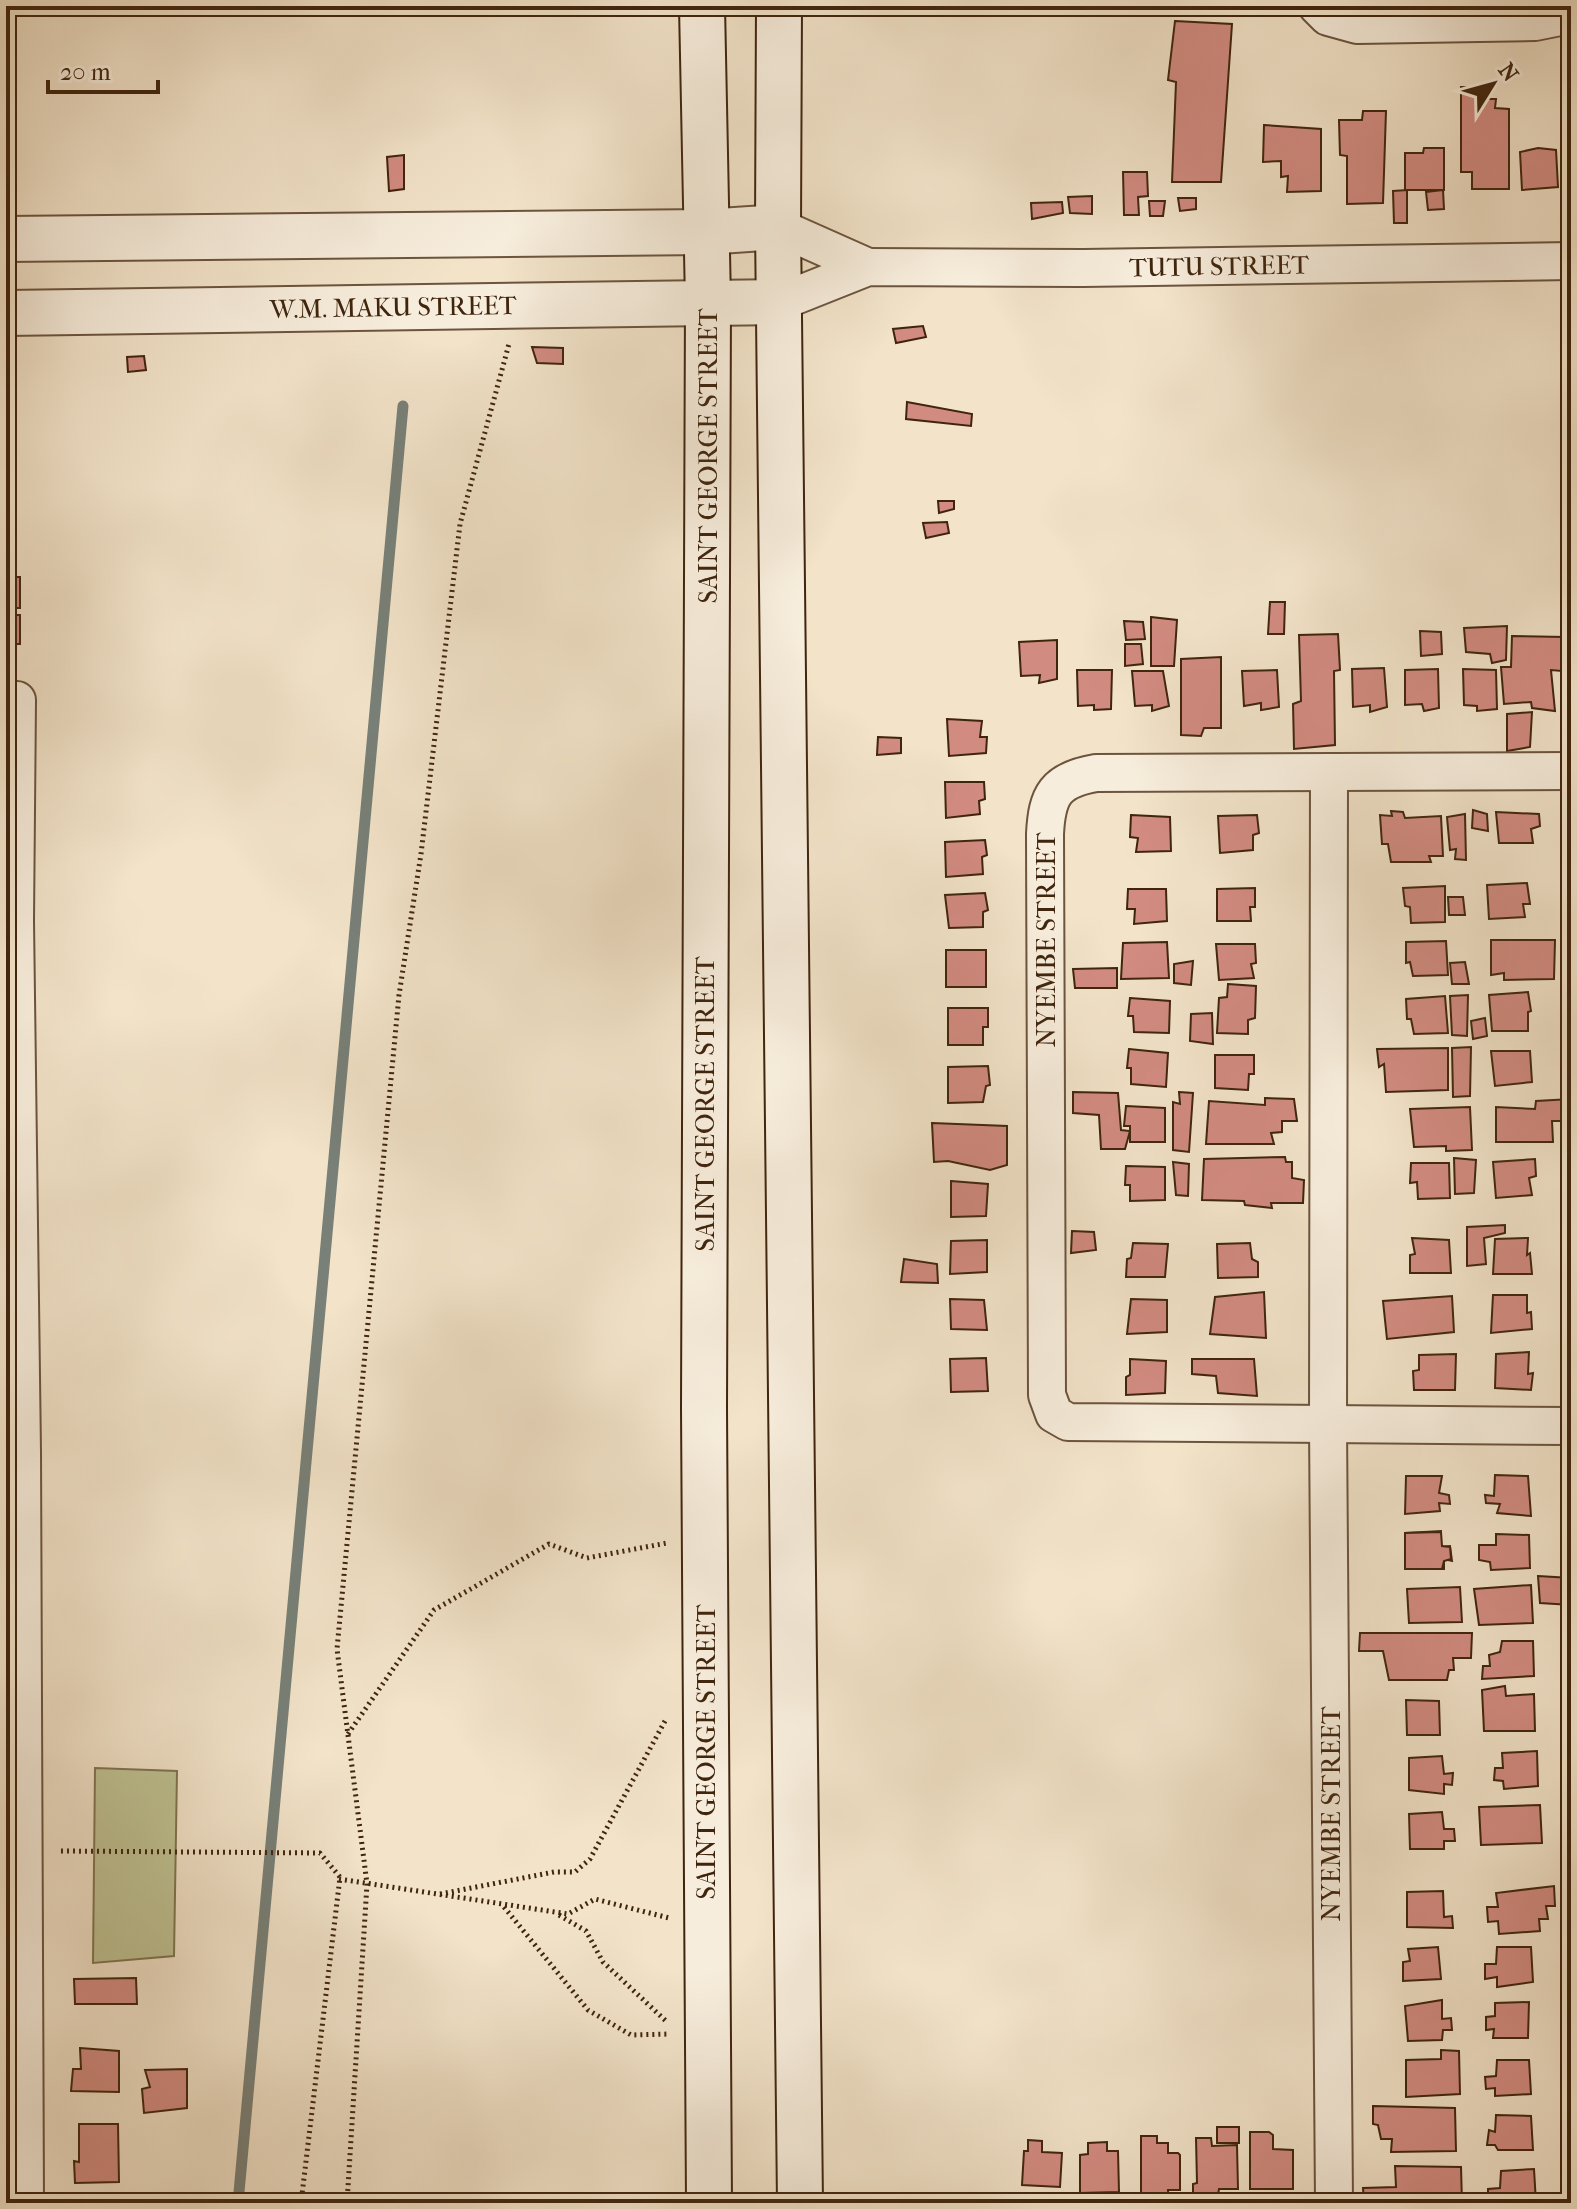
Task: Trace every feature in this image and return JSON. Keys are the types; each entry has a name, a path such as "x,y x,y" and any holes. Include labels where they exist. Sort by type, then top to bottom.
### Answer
{"main road":[{"name":"SAINT GEORGE STREET","path":"702,6 708,302 704,1392 709,2203"},
{"path":"779,6 778,227 800,2203"},
{"path":"6,239 705,232 778,227"},
{"name":"W.M. MAKU STREET","path":"6,313 780,302"}],"street":[{"path":"1317,6 1328,17 1357,25 1535,22 1560,17 1570,10"},
{"name":"TUTU STREET","path":"778,227 868,267"},
{"name":"TUTU STREET","path":"780,302 868,267 1083,268 1571,261"},
{"path":"17,700 15,921 25,1851 25,2203"},
{"name":"NYEMBE STREET","path":"1328,1425 1068,1422 1060,1419 1050,1406 1047,1395 1046,810 1055,791 1064,783 1078,776 1096,773 1571,771"},
{"name":"NYEMBE STREET","path":"1329,772 1328,1425 1334,2203"},
{"path":"1328,1425 1571,1426"}],"path":[{"path":"347,2203 367,1884 337,1649 399,995 421,854 460,524 510,342"},
{"path":"348,1734 434,1610 502,1568 549,1544 587,1558 675,1541"},
{"path":"435,1895 554,1872 575,1872 590,1859 669,1713"},
{"path":"25,1851 320,1853 339,1879 301,2203"},
{"path":"339,1879 555,1913 568,1914 595,1899 707,1928"},
{"path":"503,1906 588,2010 631,2035 679,2033 603,1962 586,1931 555,1913"}],"green space":[{"path":"95,1768 177,1771 174,1956 93,1963"}],"building":[{"path":"996,6 1016,6 1016,10 996,10"},
{"path":"1175,21 1232,24 1221,182 1172,182 1176,82 1168,80"},
{"path":"1461,87 1482,88 1481,99 1496,99 1495,108 1509,109 1509,189 1472,189 1472,172 1461,172"},
{"path":"1363,111 1386,111 1383,203 1347,204 1347,156 1340,155 1339,120 1362,120"},
{"path":"1264,125 1321,129 1321,191 1287,192 1288,176 1281,177 1281,161 1263,162"},
{"path":"1424,148 1444,148 1444,190 1405,190 1405,153 1423,153"},
{"path":"1538,148 1556,150 1558,187 1522,190 1520,152"},
{"path":"404,155 404,189 389,191 387,157"},
{"path":"1123,172 1147,172 1148,196 1138,197 1139,215 1124,215"},
{"path":"1407,190 1407,223 1394,223 1393,191"},
{"path":"1443,190 1444,209 1428,210 1426,192"},
{"path":"1092,196 1092,214 1070,213 1068,197"},
{"path":"1178,198 1196,198 1196,209 1180,211"},
{"path":"1149,201 1165,201 1163,216 1150,216"},
{"path":"1062,202 1063,213 1032,219 1031,203"},
{"path":"923,326 926,337 896,343 893,329"},
{"path":"532,347 563,348 563,364 537,363"},
{"path":"144,356 146,370 128,372 127,357"},
{"path":"907,402 972,414 971,426 906,419"},
{"path":"938,501 954,501 954,509 939,513"},
{"path":"947,522 949,533 926,538 923,523"},
{"path":"6,577 20,577 20,608 6,608"},
{"path":"1270,602 1285,602 1284,634 1268,634"},
{"path":"6,615 20,615 20,644 6,644"},
{"path":"1151,617 1177,620 1174,666 1151,666"},
{"path":"1124,621 1143,622 1145,639 1126,640"},
{"path":"1507,626 1506,660 1492,663 1490,654 1466,652 1464,628"},
{"path":"1420,631 1441,632 1442,654 1421,656"},
{"path":"1338,634 1340,670 1334,671 1335,745 1294,749 1293,704 1301,701 1299,635"},
{"path":"1512,636 1565,637 1562,671 1551,670 1555,711 1532,708 1531,702 1504,704 1501,667 1511,667"},
{"path":"1057,640 1057,679 1039,683 1040,675 1021,676 1019,642"},
{"path":"1125,644 1141,644 1143,664 1125,666"},
{"path":"1221,657 1221,728 1204,728 1201,736 1181,735 1181,659"},
{"path":"1384,668 1387,707 1370,712 1370,705 1353,707 1352,669"},
{"path":"1438,669 1439,708 1424,711 1422,704 1405,705 1405,670"},
{"path":"1463,669 1496,670 1497,709 1477,711 1477,706 1464,705"},
{"path":"1077,670 1112,670 1111,709 1094,710 1094,705 1078,706"},
{"path":"1277,670 1279,707 1261,710 1261,703 1244,706 1242,671"},
{"path":"1132,671 1163,671 1169,706 1152,711 1152,705 1135,706"},
{"path":"1532,712 1530,747 1507,751 1507,714"},
{"path":"947,719 982,721 980,737 987,737 986,753 949,756"},
{"path":"878,737 901,738 901,753 877,755"},
{"path":"945,782 984,782 985,799 979,801 980,814 946,818"},
{"path":"1473,810 1487,814 1488,831 1472,828"},
{"path":"1391,811 1403,812 1405,818 1441,816 1443,856 1429,856 1431,862 1391,862 1388,844 1382,844 1380,815 1392,816"},
{"path":"1496,812 1539,814 1540,826 1531,829 1533,843 1499,843"},
{"path":"1465,814 1466,860 1455,859 1456,849 1450,850 1447,817"},
{"path":"1131,815 1170,817 1171,851 1136,852 1138,838 1130,837"},
{"path":"1257,815 1259,833 1253,835 1253,850 1220,853 1218,816"},
{"path":"985,840 987,855 982,857 983,874 946,877 945,842"},
{"path":"1527,883 1530,904 1523,904 1525,917 1489,919 1487,885"},
{"path":"1445,886 1445,922 1411,923 1410,907 1405,906 1403,888"},
{"path":"1255,888 1255,907 1250,907 1251,921 1217,921 1217,889"},
{"path":"1128,889 1166,889 1167,921 1134,924 1135,909 1127,909"},
{"path":"985,893 988,910 983,912 983,927 949,928 945,895"},
{"path":"1448,897 1463,897 1465,915 1449,915"},
{"path":"1491,940 1555,940 1554,979 1504,980 1504,973 1491,975"},
{"path":"1446,941 1448,975 1413,976 1410,962 1406,963 1406,942"},
{"path":"1167,942 1169,978 1121,979 1123,943"},
{"path":"1216,944 1255,944 1256,963 1251,964 1254,978 1219,980"},
{"path":"946,950 986,950 986,987 946,987"},
{"path":"1193,961 1191,985 1174,983 1174,964"},
{"path":"1465,962 1469,984 1452,984 1450,963"},
{"path":"1117,968 1117,988 1075,988 1073,969"},
{"path":"1228,984 1256,986 1255,1018 1248,1020 1248,1034 1217,1033 1219,998 1227,997"},
{"path":"1528,992 1531,1011 1528,1012 1528,1031 1492,1031 1489,995"},
{"path":"1468,995 1467,1036 1452,1035 1450,996"},
{"path":"1445,996 1448,1033 1414,1034 1411,1019 1407,1019 1406,999"},
{"path":"1130,998 1170,1001 1169,1033 1134,1032 1133,1016 1128,1016"},
{"path":"948,1008 988,1008 988,1027 983,1027 983,1045 948,1045"},
{"path":"1212,1013 1213,1044 1190,1041 1191,1014"},
{"path":"1485,1018 1487,1036 1473,1039 1471,1021"},
{"path":"1471,1047 1470,1096 1453,1097 1452,1048"},
{"path":"1448,1048 1448,1090 1386,1092 1384,1064 1379,1067 1377,1049"},
{"path":"1129,1049 1168,1053 1166,1087 1131,1084 1131,1068 1127,1068"},
{"path":"1491,1051 1530,1051 1532,1082 1495,1086"},
{"path":"1215,1055 1254,1055 1254,1074 1249,1074 1248,1090 1215,1088"},
{"path":"988,1066 990,1085 986,1086 983,1102 948,1103 948,1067"},
{"path":"1073,1092 1118,1093 1121,1130 1130,1131 1125,1149 1101,1149 1099,1115 1073,1113"},
{"path":"1179,1092 1193,1093 1189,1152 1173,1150 1173,1102 1180,1104"},
{"path":"1265,1098 1294,1099 1297,1121 1282,1121 1282,1132 1271,1133 1274,1144 1206,1144 1209,1101 1265,1105"},
{"path":"1571,1099 1571,1121 1552,1121 1553,1142 1496,1142 1496,1107 1535,1109 1536,1101"},
{"path":"1126,1106 1165,1108 1165,1142 1130,1142 1130,1126 1124,1126"},
{"path":"1470,1107 1472,1150 1446,1151 1446,1146 1414,1147 1410,1109"},
{"path":"932,1123 1007,1126 1007,1165 990,1170 948,1161 934,1162"},
{"path":"1285,1157 1286,1162 1292,1162 1292,1178 1304,1180 1303,1203 1271,1203 1272,1208 1245,1205 1244,1201 1202,1200 1204,1159"},
{"path":"1454,1158 1476,1160 1474,1193 1455,1194"},
{"path":"1535,1159 1536,1176 1529,1178 1532,1195 1496,1198 1493,1162"},
{"path":"1173,1162 1189,1164 1188,1196 1176,1195"},
{"path":"1411,1163 1449,1163 1450,1198 1418,1199 1417,1182 1410,1183"},
{"path":"1126,1166 1165,1167 1165,1200 1130,1201 1130,1185 1125,1185"},
{"path":"951,1181 988,1184 986,1216 951,1217"},
{"path":"1505,1225 1505,1233 1484,1238 1486,1264 1467,1266 1467,1227"},
{"path":"1072,1231 1094,1232 1096,1250 1071,1253"},
{"path":"1412,1238 1449,1240 1451,1273 1410,1273 1410,1255 1415,1254"},
{"path":"1528,1238 1527,1255 1530,1253 1532,1274 1493,1274 1495,1239"},
{"path":"987,1240 987,1272 950,1274 951,1241"},
{"path":"1133,1243 1168,1244 1165,1277 1126,1277 1127,1259 1131,1258"},
{"path":"1250,1243 1252,1259 1258,1262 1258,1277 1218,1278 1217,1244"},
{"path":"904,1259 937,1264 938,1283 901,1282"},
{"path":"1264,1292 1266,1338 1210,1334 1215,1297"},
{"path":"1493,1295 1527,1295 1527,1313 1531,1312 1532,1329 1491,1333"},
{"path":"1452,1296 1454,1332 1387,1339 1383,1301"},
{"path":"950,1299 984,1300 987,1330 951,1329"},
{"path":"1131,1299 1167,1300 1167,1332 1127,1334"},
{"path":"1529,1352 1528,1374 1533,1373 1531,1390 1495,1388 1496,1354"},
{"path":"1456,1354 1455,1390 1414,1390 1413,1371 1419,1370 1419,1355"},
{"path":"986,1358 988,1391 951,1392 950,1359"},
{"path":"1130,1359 1166,1361 1165,1393 1126,1395"},
{"path":"1192,1359 1254,1359 1257,1396 1218,1393 1216,1376 1192,1374"},
{"path":"1495,1475 1528,1476 1531,1516 1497,1513 1500,1504 1486,1503 1485,1495 1494,1496"},
{"path":"1406,1476 1442,1476 1439,1493 1449,1495 1450,1504 1439,1503 1440,1511 1405,1514"},
{"path":"1441,1531 1441,1547 1450,1546 1452,1561 1444,1559 1444,1569 1406,1569 1406,1533"},
{"path":"1441,1532 1442,1546 1450,1547 1451,1559 1444,1561 1442,1569 1405,1569 1405,1533"},
{"path":"1496,1534 1529,1535 1530,1568 1491,1570 1490,1562 1479,1560 1479,1545 1496,1545"},
{"path":"1538,1576 1571,1578 1571,1605 1540,1603"},
{"path":"1531,1585 1533,1623 1479,1625 1474,1589"},
{"path":"1460,1587 1462,1622 1409,1623 1407,1589"},
{"path":"1360,1633 1472,1633 1471,1658 1453,1658 1454,1670 1449,1670 1447,1680 1389,1680 1383,1651 1359,1651"},
{"path":"1502,1641 1533,1641 1534,1676 1482,1679 1483,1666 1490,1666 1489,1655 1500,1652"},
{"path":"1505,1686 1506,1696 1534,1694 1535,1731 1484,1731 1482,1690"},
{"path":"1406,1700 1439,1701 1440,1735 1407,1735"},
{"path":"1537,1751 1538,1786 1504,1789 1503,1781 1494,1780 1495,1768 1503,1768 1502,1753"},
{"path":"1442,1756 1444,1774 1453,1773 1452,1785 1444,1784 1444,1794 1409,1790 1409,1758"},
{"path":"1540,1805 1542,1843 1481,1845 1479,1807"},
{"path":"1442,1812 1444,1829 1454,1829 1455,1841 1444,1841 1444,1849 1410,1849 1409,1814"},
{"path":"1554,1886 1555,1906 1546,1906 1548,1919 1539,1919 1540,1931 1499,1934 1498,1921 1488,1922 1487,1907 1498,1907 1496,1893"},
{"path":"1443,1891 1444,1917 1452,1916 1453,1928 1407,1927 1407,1892"},
{"path":"1438,1947 1441,1979 1403,1981 1403,1962 1410,1961 1408,1949"},
{"path":"1497,1947 1531,1947 1533,1982 1497,1987 1497,1977 1485,1979 1485,1964 1496,1964"},
{"path":"136,1978 137,2004 75,2004 74,1979"},
{"path":"1442,2000 1442,2019 1451,2018 1452,2030 1443,2030 1442,2040 1408,2041 1405,2006"},
{"path":"1529,2002 1528,2038 1493,2038 1494,2029 1486,2030 1486,2017 1495,2016 1495,2003"},
{"path":"80,2048 119,2051 119,2092 71,2091 73,2069 81,2069"},
{"path":"1441,2050 1459,2051 1460,2094 1406,2097 1406,2060 1441,2059"},
{"path":"1497,2060 1529,2060 1531,2094 1495,2096 1495,2088 1486,2089 1485,2077 1496,2076"},
{"path":"187,2069 187,2108 144,2113 142,2089 150,2087 145,2070"},
{"path":"1373,2106 1455,2108 1456,2151 1391,2152 1392,2139 1381,2139 1378,2125 1373,2124"},
{"path":"1496,2115 1531,2116 1533,2150 1498,2150 1495,2145 1487,2145 1489,2130 1495,2132"},
{"path":"79,2124 118,2124 119,2182 75,2183 74,2161 79,2162"},
{"path":"1217,2127 1239,2127 1239,2143 1217,2143"},
{"path":"1250,2132 1269,2132 1273,2135 1273,2149 1293,2150 1293,2189 1250,2189"},
{"path":"1141,2136 1157,2136 1157,2143 1168,2143 1168,2153 1180,2155 1180,2190 1168,2190 1169,2203 1141,2203"},
{"path":"1196,2138 1211,2138 1212,2146 1237,2145 1238,2189 1219,2189 1218,2195 1211,2195 1211,2203 1193,2203 1193,2184 1197,2183"},
{"path":"1028,2140 1042,2141 1042,2152 1062,2153 1060,2187 1022,2185 1024,2151 1028,2151"},
{"path":"1107,2142 1107,2151 1118,2151 1119,2192 1080,2193 1080,2155 1088,2154 1088,2143"},
{"path":"1395,2166 1461,2167 1462,2203 1364,2203 1363,2188 1396,2187"},
{"path":"1534,2169 1536,2203 1488,2202 1488,2189 1500,2188 1501,2171"},
{"path":"151,2196 151,2203 105,2203 122,2197"}],"waterway":[{"path":"238,2203 403,406"}]}
